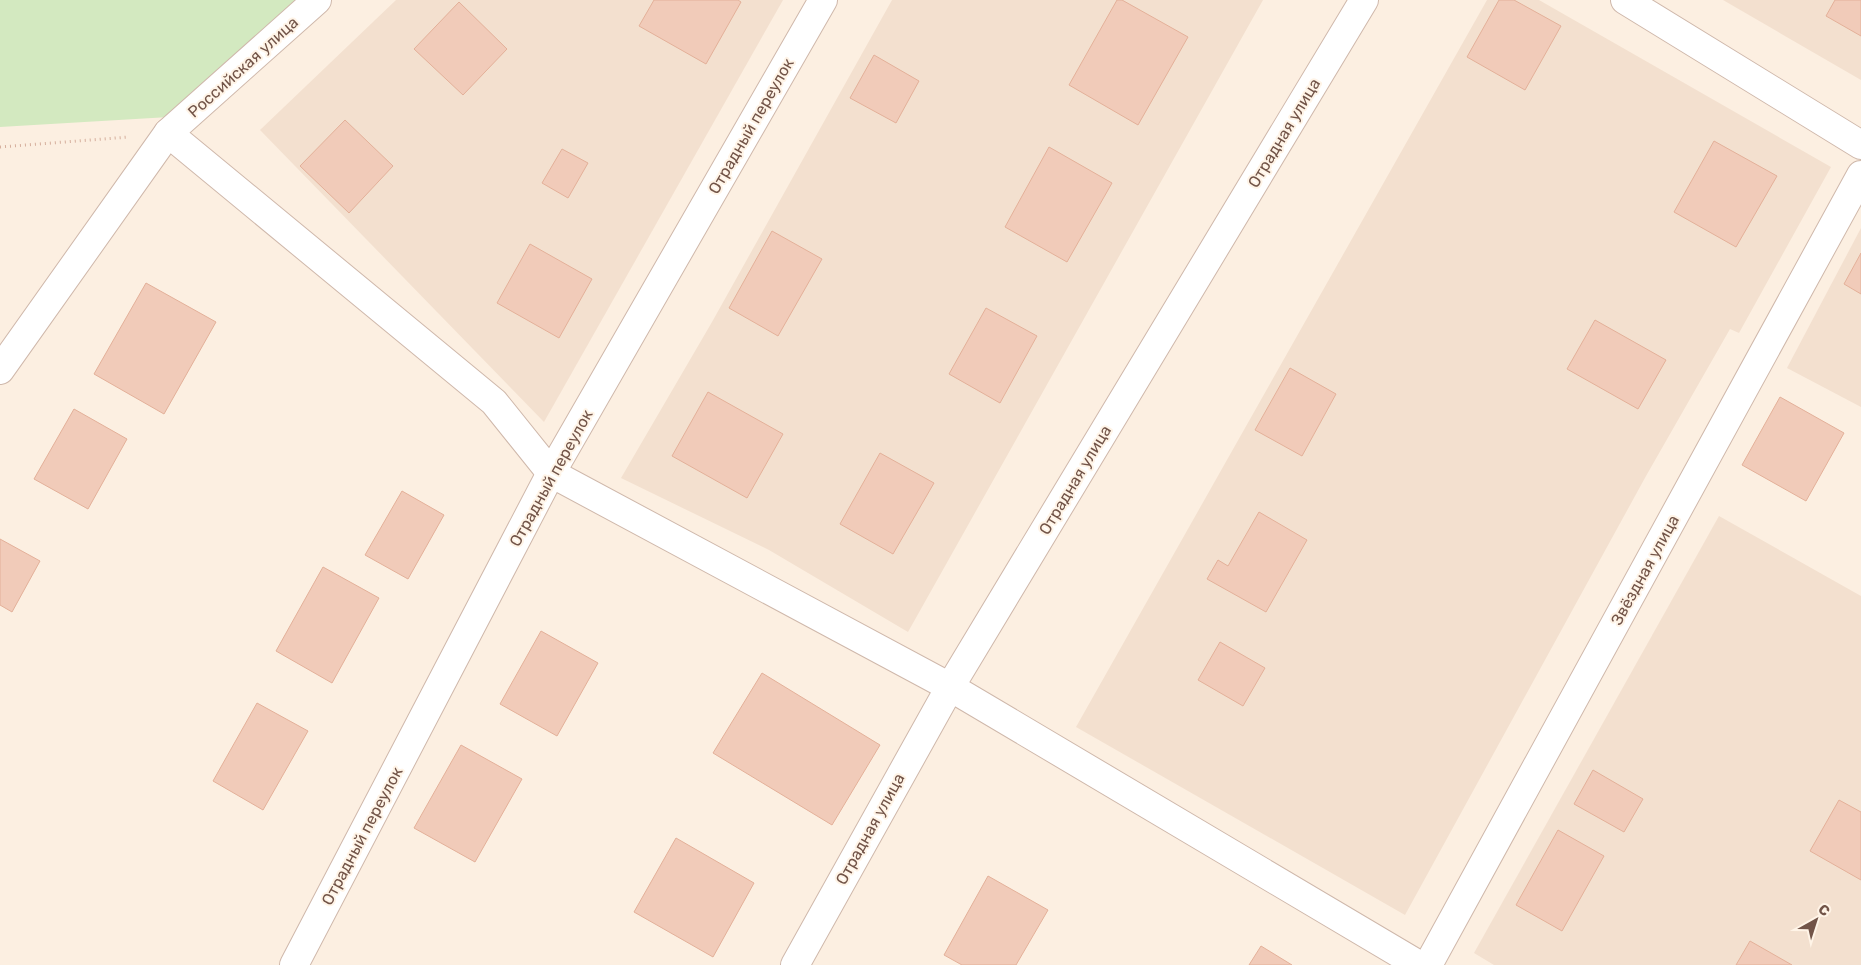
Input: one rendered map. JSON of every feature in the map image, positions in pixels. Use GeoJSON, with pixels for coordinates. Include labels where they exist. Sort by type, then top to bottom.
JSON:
{"type":"FeatureCollection","features":[{"type":"Feature","properties":{"kind":"street","name":"Российская улица"},"geometry":{"type":"LineString","coordinates":[[0,370],[168,133],[317,0]]}},
{"type":"Feature","properties":{"kind":"street","name":"Отрадный переулок"},"geometry":{"type":"LineString","coordinates":[[294,965],[551,473],[823,0]]}},
{"type":"Feature","properties":{"kind":"street","name":"Отрадная улица"},"geometry":{"type":"LineString","coordinates":[[795,965],[950,687],[1364,0]]}},
{"type":"Feature","properties":{"kind":"street"},"geometry":{"type":"LineString","coordinates":[[1625,0],[1861,145]]}},
{"type":"Feature","properties":{"kind":"street"},"geometry":{"type":"LineString","coordinates":[[168,133],[494,402],[551,473],[950,687],[1419,965]]}},
{"type":"Feature","properties":{"kind":"street","name":"Звёздная улица"},"geometry":{"type":"LineString","coordinates":[[1428,965],[1861,175]]}},
{"type":"Feature","properties":{"kind":"path"},"geometry":{"type":"LineString","coordinates":[[0,147],[168,133]]}},
{"type":"Feature","properties":{"kind":"shaded area"},"geometry":{"type":"Polygon","coordinates":[[[396,0],[783,0],[544,422],[260,130],[396,0]]]}},
{"type":"Feature","properties":{"kind":"shaded area"},"geometry":{"type":"Polygon","coordinates":[[[892,0],[1263,0],[908,632],[769,550],[621,478],[712,322],[892,0]]]}},
{"type":"Feature","properties":{"kind":"shaded area"},"geometry":{"type":"Polygon","coordinates":[[[1487,0],[1539,0],[1831,167],[1739,333],[1730,329],[1646,476],[1405,915],[1076,727],[1487,0]]]}},
{"type":"Feature","properties":{"kind":"shaded area"},"geometry":{"type":"Polygon","coordinates":[[[1723,0],[1861,0],[1861,80],[1723,0]]]}},
{"type":"Feature","properties":{"kind":"shaded area"},"geometry":{"type":"Polygon","coordinates":[[[1861,228],[1861,407],[1787,368],[1861,228]]]}},
{"type":"Feature","properties":{"kind":"shaded area"},"geometry":{"type":"Polygon","coordinates":[[[1719,516],[1861,596],[1861,965],[1494,965],[1474,953],[1719,516]]]}},
{"type":"Feature","properties":{"kind":"green space"},"geometry":{"type":"Polygon","coordinates":[[[0,0],[323,0],[203,115],[0,127],[0,0]]]}},
{"type":"Feature","properties":{"kind":"building"},"geometry":{"type":"Polygon","coordinates":[[[654,0],[738,0],[741,2],[706,64],[639,26],[654,0]]]}},
{"type":"Feature","properties":{"kind":"building"},"geometry":{"type":"Polygon","coordinates":[[[1117,0],[1122,0],[1188,37],[1138,125],[1069,85],[1117,0]]]}},
{"type":"Feature","properties":{"kind":"building"},"geometry":{"type":"Polygon","coordinates":[[[1499,0],[1514,0],[1561,26],[1525,90],[1467,57],[1499,0]]]}},
{"type":"Feature","properties":{"kind":"building"},"geometry":{"type":"Polygon","coordinates":[[[1835,0],[1861,0],[1861,36],[1826,16],[1835,0]]]}},
{"type":"Feature","properties":{"kind":"building"},"geometry":{"type":"Polygon","coordinates":[[[459,2],[507,49],[463,95],[414,49],[459,2]]]}},
{"type":"Feature","properties":{"kind":"building"},"geometry":{"type":"Polygon","coordinates":[[[874,55],[919,81],[896,123],[850,98],[874,55]]]}},
{"type":"Feature","properties":{"kind":"building"},"geometry":{"type":"Polygon","coordinates":[[[345,120],[393,166],[349,213],[300,166],[345,120]]]}},
{"type":"Feature","properties":{"kind":"building"},"geometry":{"type":"Polygon","coordinates":[[[1714,141],[1777,176],[1736,247],[1674,212],[1714,141]]]}},
{"type":"Feature","properties":{"kind":"building"},"geometry":{"type":"Polygon","coordinates":[[[1049,147],[1112,183],[1067,262],[1005,227],[1049,147]]]}},
{"type":"Feature","properties":{"kind":"building"},"geometry":{"type":"Polygon","coordinates":[[[562,149],[588,163],[568,198],[542,183],[562,149]]]}},
{"type":"Feature","properties":{"kind":"building"},"geometry":{"type":"Polygon","coordinates":[[[772,231],[822,259],[778,336],[729,308],[772,231]]]}},
{"type":"Feature","properties":{"kind":"building"},"geometry":{"type":"Polygon","coordinates":[[[530,244],[592,279],[559,338],[497,303],[530,244]]]}},
{"type":"Feature","properties":{"kind":"building"},"geometry":{"type":"Polygon","coordinates":[[[1861,253],[1861,294],[1844,284],[1861,253]]]}},
{"type":"Feature","properties":{"kind":"building"},"geometry":{"type":"Polygon","coordinates":[[[146,283],[216,322],[164,414],[94,374],[146,283]]]}},
{"type":"Feature","properties":{"kind":"building"},"geometry":{"type":"Polygon","coordinates":[[[986,308],[1037,336],[1000,403],[949,374],[986,308]]]}},
{"type":"Feature","properties":{"kind":"building"},"geometry":{"type":"Polygon","coordinates":[[[1595,320],[1666,360],[1638,409],[1567,369],[1595,320]]]}},
{"type":"Feature","properties":{"kind":"building"},"geometry":{"type":"Polygon","coordinates":[[[1290,368],[1336,394],[1302,456],[1255,430],[1290,368]]]}},
{"type":"Feature","properties":{"kind":"building"},"geometry":{"type":"Polygon","coordinates":[[[708,392],[783,434],[747,498],[672,456],[708,392]]]}},
{"type":"Feature","properties":{"kind":"building"},"geometry":{"type":"Polygon","coordinates":[[[1780,397],[1844,433],[1806,501],[1742,465],[1780,397]]]}},
{"type":"Feature","properties":{"kind":"building"},"geometry":{"type":"Polygon","coordinates":[[[74,409],[127,439],[88,509],[34,479],[74,409]]]}},
{"type":"Feature","properties":{"kind":"building"},"geometry":{"type":"Polygon","coordinates":[[[880,453],[934,483],[893,554],[840,524],[880,453]]]}},
{"type":"Feature","properties":{"kind":"building"},"geometry":{"type":"Polygon","coordinates":[[[402,491],[444,515],[408,579],[365,555],[402,491]]]}},
{"type":"Feature","properties":{"kind":"building"},"geometry":{"type":"Polygon","coordinates":[[[1259,512],[1307,540],[1266,612],[1207,579],[1218,560],[1228,566],[1259,512]]]}},
{"type":"Feature","properties":{"kind":"building"},"geometry":{"type":"Polygon","coordinates":[[[0,539],[40,561],[12,612],[0,605],[0,539]]]}},
{"type":"Feature","properties":{"kind":"building"},"geometry":{"type":"Polygon","coordinates":[[[323,567],[379,598],[332,683],[276,651],[323,567]]]}},
{"type":"Feature","properties":{"kind":"building"},"geometry":{"type":"Polygon","coordinates":[[[541,631],[598,663],[557,736],[500,704],[541,631]]]}},
{"type":"Feature","properties":{"kind":"building"},"geometry":{"type":"Polygon","coordinates":[[[1220,642],[1265,668],[1243,706],[1198,680],[1220,642]]]}},
{"type":"Feature","properties":{"kind":"building"},"geometry":{"type":"Polygon","coordinates":[[[762,673],[880,745],[832,825],[713,753],[762,673]]]}},
{"type":"Feature","properties":{"kind":"building"},"geometry":{"type":"Polygon","coordinates":[[[257,703],[308,731],[263,810],[213,781],[257,703]]]}},
{"type":"Feature","properties":{"kind":"building"},"geometry":{"type":"Polygon","coordinates":[[[461,745],[522,779],[475,862],[414,828],[461,745]]]}},
{"type":"Feature","properties":{"kind":"building"},"geometry":{"type":"Polygon","coordinates":[[[1593,770],[1643,799],[1624,832],[1574,804],[1593,770]]]}},
{"type":"Feature","properties":{"kind":"building"},"geometry":{"type":"Polygon","coordinates":[[[1839,800],[1861,812],[1861,880],[1810,851],[1839,800]]]}},
{"type":"Feature","properties":{"kind":"building"},"geometry":{"type":"Polygon","coordinates":[[[1558,830],[1604,856],[1562,931],[1516,905],[1558,830]]]}},
{"type":"Feature","properties":{"kind":"building"},"geometry":{"type":"Polygon","coordinates":[[[676,838],[754,883],[713,957],[634,912],[676,838]]]}},
{"type":"Feature","properties":{"kind":"building"},"geometry":{"type":"Polygon","coordinates":[[[988,876],[1048,910],[1016,965],[962,965],[944,955],[988,876]]]}},
{"type":"Feature","properties":{"kind":"building"},"geometry":{"type":"Polygon","coordinates":[[[1750,941],[1792,965],[1736,965],[1750,941]]]}},
{"type":"Feature","properties":{"kind":"building"},"geometry":{"type":"Polygon","coordinates":[[[1261,946],[1292,965],[1249,965],[1261,946]]]}}]}
